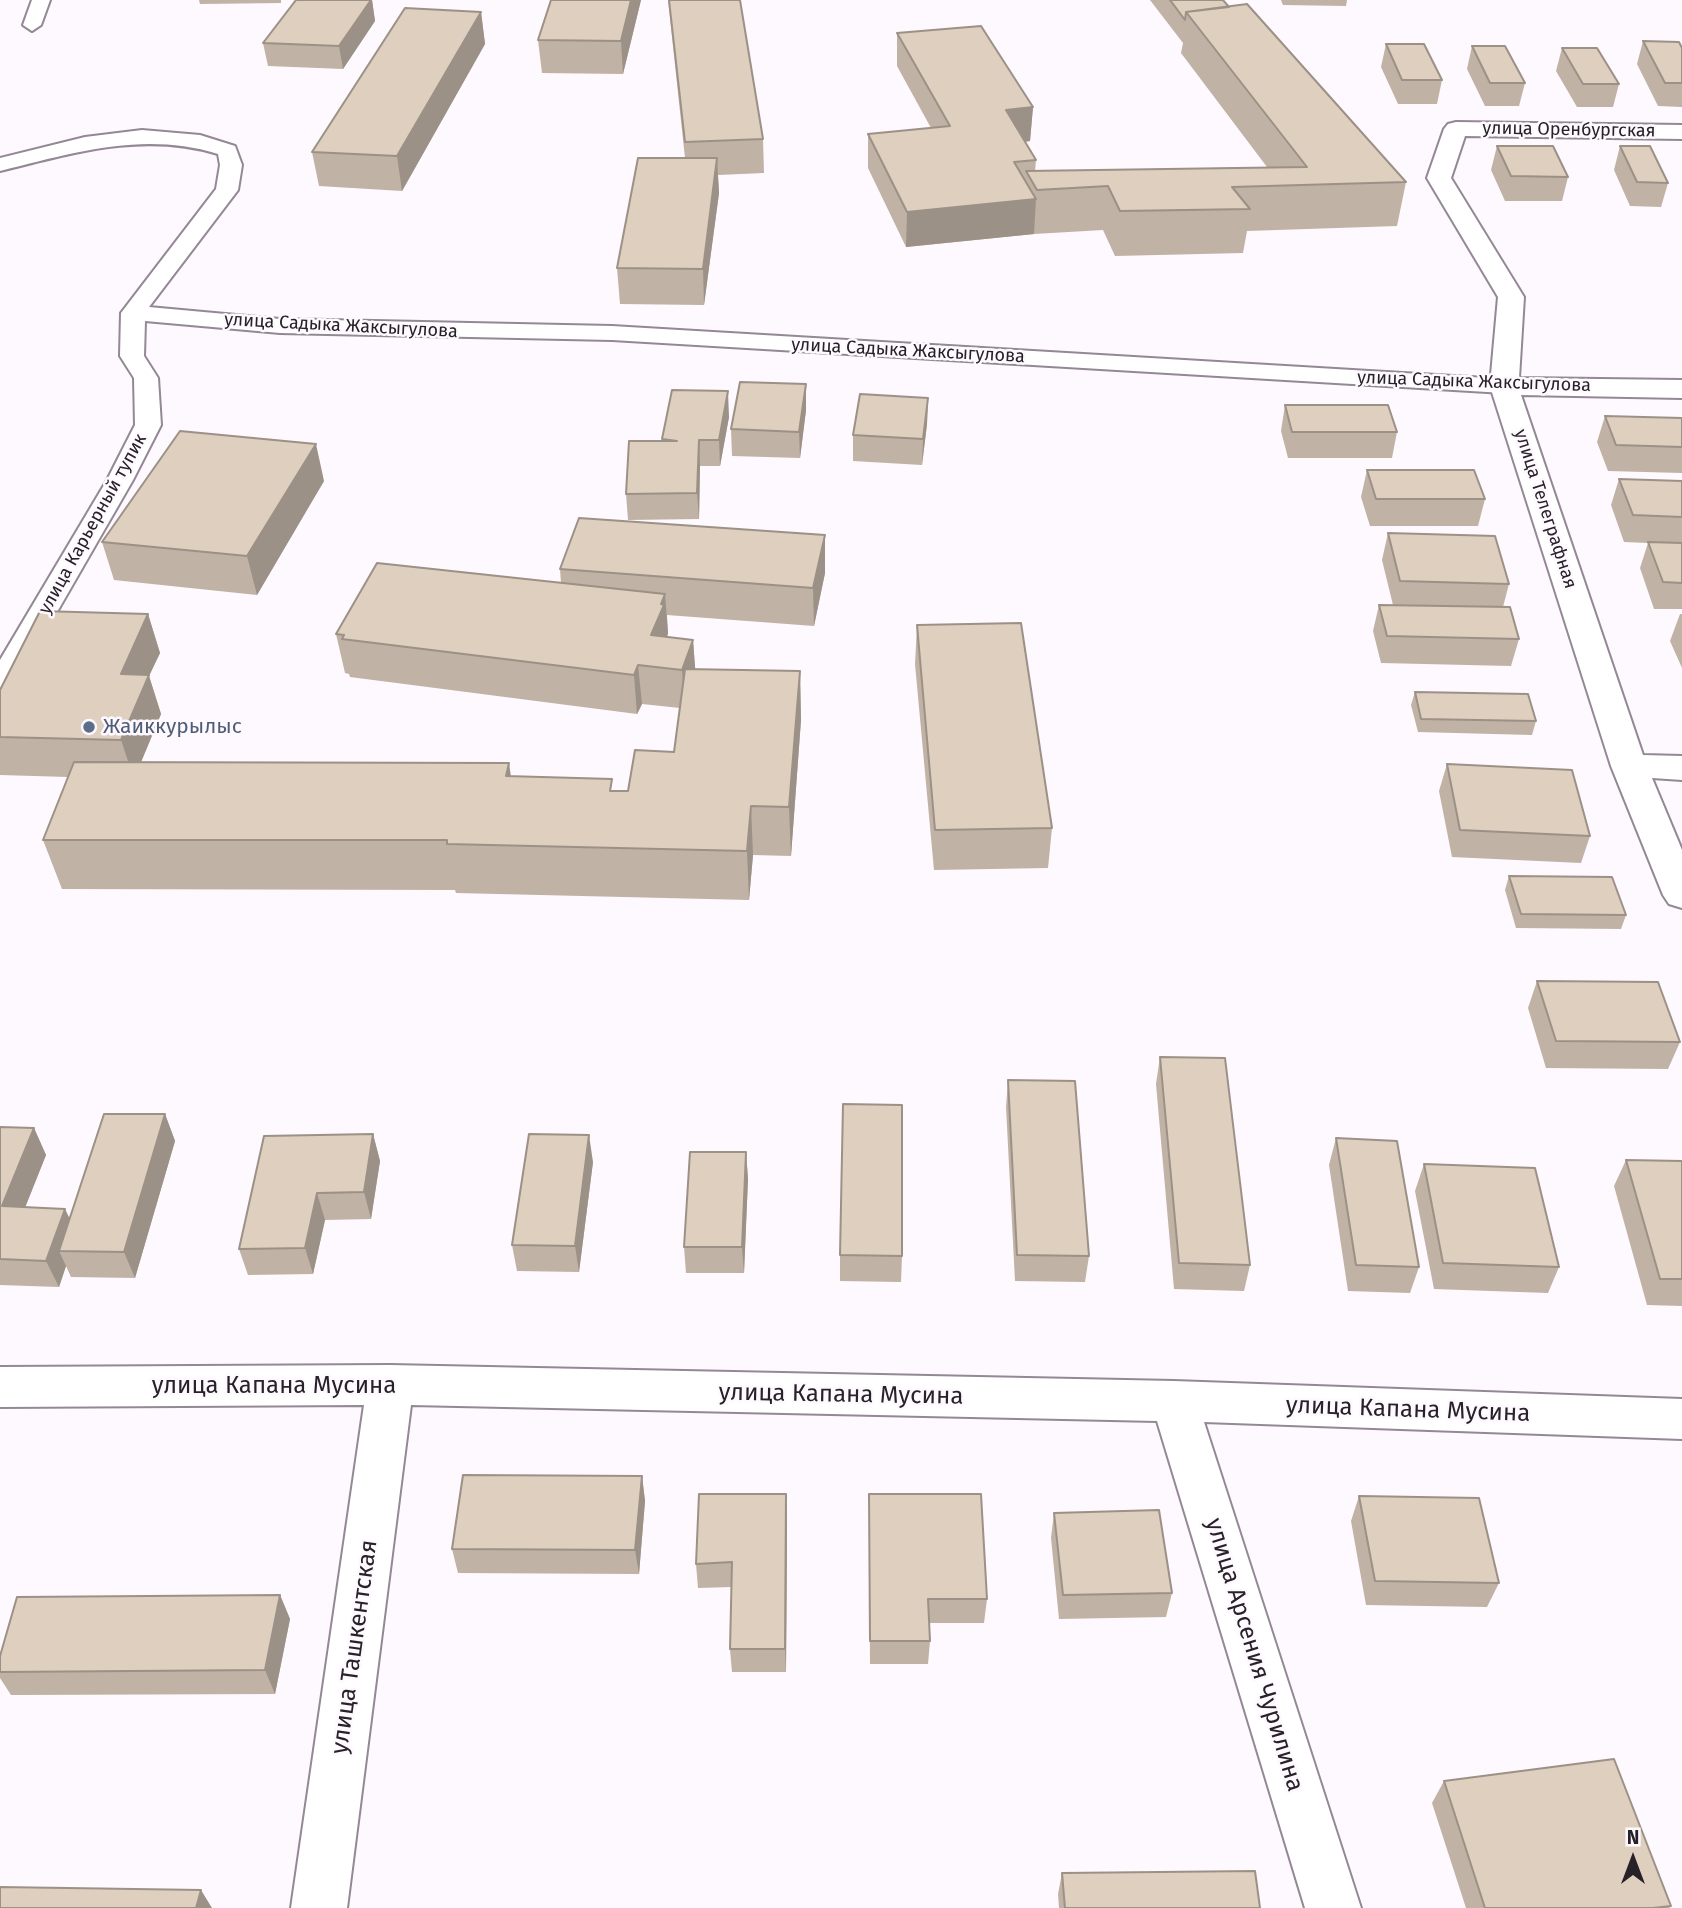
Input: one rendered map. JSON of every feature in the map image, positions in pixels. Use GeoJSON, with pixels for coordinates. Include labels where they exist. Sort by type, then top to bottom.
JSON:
{"type":"FeatureCollection","features":[{"type":"Feature","properties":{"kind":"street","name":"улица Оренбургская"},"geometry":{"type":"LineString","coordinates":[[1456,129],[1682,132]]}},
{"type":"Feature","properties":{"kind":"street","name":"улица Телеграфная"},"geometry":{"type":"LineString","coordinates":[[1456,129],[1439,178],[1511,297],[1504,386],[1629,766],[1682,895]]}},
{"type":"Feature","properties":{"kind":"street","name":"улица Садыка Жаксыгулова"},"geometry":{"type":"LineString","coordinates":[[1504,386],[1682,389]]}},
{"type":"Feature","properties":{"kind":"street"},"geometry":{"type":"LineString","coordinates":[[1629,766],[1682,768]]}},
{"type":"Feature","properties":{"kind":"street","name":"улица Капана Мусина"},"geometry":{"type":"LineString","coordinates":[[0,1387],[390,1385],[1174,1401],[1682,1419]]}},
{"type":"Feature","properties":{"kind":"street","name":"улица Ташкентская"},"geometry":{"type":"LineString","coordinates":[[319,1908],[390,1385]]}},
{"type":"Feature","properties":{"kind":"street","name":"улица Арсения Чурилина"},"geometry":{"type":"LineString","coordinates":[[1174,1401],[1333,1908]]}},
{"type":"Feature","properties":{"kind":"lane"},"geometry":{"type":"LineString","coordinates":[[32,25],[41,0]]}},
{"type":"Feature","properties":{"kind":"lane"},"geometry":{"type":"LineString","coordinates":[[0,164],[83,141],[174,137],[200,139],[228,150],[232,165],[227,190],[133,313]]}},
{"type":"Feature","properties":{"kind":"lane","name":"улица Садыка Жаксыгулова"},"geometry":{"type":"LineString","coordinates":[[133,313],[279,326],[626,334],[1504,386]]}},
{"type":"Feature","properties":{"kind":"lane","name":"улица Карьерный тупик"},"geometry":{"type":"LineString","coordinates":[[0,685],[120,480],[148,425],[146,379],[132,356],[133,313]]}},
{"type":"Feature","properties":{"kind":"building"},"geometry":{"type":"Polygon","coordinates":[[[296,0],[371,0],[339,46],[263,43],[296,0]]]}},
{"type":"Feature","properties":{"kind":"building"},"geometry":{"type":"Polygon","coordinates":[[[551,0],[631,0],[621,41],[538,40],[551,0]]]}},
{"type":"Feature","properties":{"kind":"building"},"geometry":{"type":"Polygon","coordinates":[[[669,0],[740,0],[763,139],[685,142],[669,0]]]}},
{"type":"Feature","properties":{"kind":"building"},"geometry":{"type":"Polygon","coordinates":[[[1170,0],[1223,0],[1229,7],[1186,12],[1185,20],[1170,0]]]}},
{"type":"Feature","properties":{"kind":"building"},"geometry":{"type":"Polygon","coordinates":[[[1247,4],[1406,182],[1232,187],[1250,209],[1120,211],[1108,186],[1037,190],[1026,171],[1307,167],[1186,12],[1247,4]]]}},
{"type":"Feature","properties":{"kind":"building"},"geometry":{"type":"Polygon","coordinates":[[[405,8],[481,12],[397,156],[312,152],[405,8]]]}},
{"type":"Feature","properties":{"kind":"building"},"geometry":{"type":"Polygon","coordinates":[[[981,26],[1033,107],[1006,110],[1036,160],[1014,162],[1036,199],[907,212],[868,134],[950,126],[897,33],[981,26]]]}},
{"type":"Feature","properties":{"kind":"building"},"geometry":{"type":"Polygon","coordinates":[[[1643,41],[1679,42],[1682,48],[1682,83],[1665,83],[1643,41]]]}},
{"type":"Feature","properties":{"kind":"building"},"geometry":{"type":"Polygon","coordinates":[[[1386,44],[1424,44],[1442,80],[1402,80],[1386,44]]]}},
{"type":"Feature","properties":{"kind":"building"},"geometry":{"type":"Polygon","coordinates":[[[1472,46],[1505,46],[1525,83],[1490,83],[1472,46]]]}},
{"type":"Feature","properties":{"kind":"building"},"geometry":{"type":"Polygon","coordinates":[[[1562,48],[1597,48],[1619,84],[1583,84],[1562,48]]]}},
{"type":"Feature","properties":{"kind":"building"},"geometry":{"type":"Polygon","coordinates":[[[1497,146],[1553,146],[1568,177],[1511,176],[1497,146]]]}},
{"type":"Feature","properties":{"kind":"building"},"geometry":{"type":"Polygon","coordinates":[[[1620,146],[1650,146],[1668,183],[1637,182],[1620,146]]]}},
{"type":"Feature","properties":{"kind":"building"},"geometry":{"type":"Polygon","coordinates":[[[638,158],[717,158],[703,269],[617,268],[638,158]]]}},
{"type":"Feature","properties":{"kind":"building"},"geometry":{"type":"Polygon","coordinates":[[[740,382],[806,384],[799,432],[731,429],[740,382]]]}},
{"type":"Feature","properties":{"kind":"building"},"geometry":{"type":"Polygon","coordinates":[[[672,390],[728,391],[719,440],[699,440],[697,493],[626,494],[629,441],[677,441],[662,439],[672,390]]]}},
{"type":"Feature","properties":{"kind":"building"},"geometry":{"type":"Polygon","coordinates":[[[860,394],[928,398],[923,439],[853,435],[860,394]]]}},
{"type":"Feature","properties":{"kind":"building"},"geometry":{"type":"Polygon","coordinates":[[[1285,405],[1388,405],[1397,432],[1292,432],[1285,405]]]}},
{"type":"Feature","properties":{"kind":"building"},"geometry":{"type":"Polygon","coordinates":[[[1605,416],[1682,418],[1682,447],[1616,445],[1605,416]]]}},
{"type":"Feature","properties":{"kind":"building"},"geometry":{"type":"Polygon","coordinates":[[[180,431],[316,444],[247,556],[102,542],[180,431]]]}},
{"type":"Feature","properties":{"kind":"building"},"geometry":{"type":"Polygon","coordinates":[[[1367,470],[1474,470],[1485,499],[1376,499],[1367,470]]]}},
{"type":"Feature","properties":{"kind":"building"},"geometry":{"type":"Polygon","coordinates":[[[1619,479],[1682,481],[1682,517],[1633,515],[1619,479]]]}},
{"type":"Feature","properties":{"kind":"building"},"geometry":{"type":"Polygon","coordinates":[[[579,518],[825,535],[813,588],[560,569],[579,518]]]}},
{"type":"Feature","properties":{"kind":"building"},"geometry":{"type":"Polygon","coordinates":[[[1388,533],[1495,536],[1509,584],[1400,581],[1388,533]]]}},
{"type":"Feature","properties":{"kind":"building"},"geometry":{"type":"Polygon","coordinates":[[[1648,542],[1682,543],[1682,583],[1663,582],[1648,542]]]}},
{"type":"Feature","properties":{"kind":"building"},"geometry":{"type":"Polygon","coordinates":[[[377,563],[665,594],[661,604],[664,605],[651,635],[693,640],[682,670],[638,665],[634,675],[342,639],[344,635],[336,634],[377,563]]]}},
{"type":"Feature","properties":{"kind":"building"},"geometry":{"type":"Polygon","coordinates":[[[1379,605],[1510,607],[1519,639],[1387,636],[1379,605]]]}},
{"type":"Feature","properties":{"kind":"building"},"geometry":{"type":"Polygon","coordinates":[[[40,611],[148,614],[121,674],[149,675],[121,740],[0,737],[0,690],[40,611]]]}},
{"type":"Feature","properties":{"kind":"building"},"geometry":{"type":"Polygon","coordinates":[[[1021,623],[1052,828],[935,830],[917,625],[1021,623]]]}},
{"type":"Feature","properties":{"kind":"building"},"geometry":{"type":"Polygon","coordinates":[[[685,669],[800,671],[789,807],[751,806],[747,851],[447,844],[447,840],[43,840],[74,762],[509,763],[506,776],[612,779],[610,791],[628,791],[635,750],[674,752],[685,669]]]}},
{"type":"Feature","properties":{"kind":"building"},"geometry":{"type":"Polygon","coordinates":[[[1415,692],[1528,694],[1536,721],[1421,719],[1415,692]]]}},
{"type":"Feature","properties":{"kind":"building"},"geometry":{"type":"Polygon","coordinates":[[[1447,764],[1572,770],[1590,836],[1460,830],[1447,764]]]}},
{"type":"Feature","properties":{"kind":"building"},"geometry":{"type":"Polygon","coordinates":[[[1509,876],[1612,877],[1626,915],[1521,914],[1509,876]]]}},
{"type":"Feature","properties":{"kind":"building"},"geometry":{"type":"Polygon","coordinates":[[[1537,981],[1658,982],[1680,1042],[1556,1041],[1537,981]]]}},
{"type":"Feature","properties":{"kind":"building"},"geometry":{"type":"Polygon","coordinates":[[[1160,1057],[1225,1058],[1250,1265],[1179,1263],[1160,1057]]]}},
{"type":"Feature","properties":{"kind":"building"},"geometry":{"type":"Polygon","coordinates":[[[1008,1080],[1075,1081],[1089,1256],[1017,1255],[1008,1080]]]}},
{"type":"Feature","properties":{"kind":"building"},"geometry":{"type":"Polygon","coordinates":[[[843,1104],[902,1105],[902,1256],[840,1255],[843,1104]]]}},
{"type":"Feature","properties":{"kind":"building"},"geometry":{"type":"Polygon","coordinates":[[[104,1114],[165,1114],[124,1252],[59,1251],[104,1114]]]}},
{"type":"Feature","properties":{"kind":"building"},"geometry":{"type":"Polygon","coordinates":[[[0,1127],[34,1128],[2,1206],[65,1209],[46,1261],[0,1259],[0,1127]]]}},
{"type":"Feature","properties":{"kind":"building"},"geometry":{"type":"Polygon","coordinates":[[[373,1134],[364,1192],[317,1193],[305,1248],[239,1249],[264,1136],[373,1134]]]}},
{"type":"Feature","properties":{"kind":"building"},"geometry":{"type":"Polygon","coordinates":[[[529,1134],[589,1135],[575,1246],[512,1245],[529,1134]]]}},
{"type":"Feature","properties":{"kind":"building"},"geometry":{"type":"Polygon","coordinates":[[[1336,1138],[1397,1141],[1419,1267],[1356,1265],[1336,1138]]]}},
{"type":"Feature","properties":{"kind":"building"},"geometry":{"type":"Polygon","coordinates":[[[690,1152],[746,1152],[742,1247],[684,1247],[690,1152]]]}},
{"type":"Feature","properties":{"kind":"building"},"geometry":{"type":"Polygon","coordinates":[[[1626,1160],[1682,1161],[1682,1279],[1660,1279],[1626,1160]]]}},
{"type":"Feature","properties":{"kind":"building"},"geometry":{"type":"Polygon","coordinates":[[[1424,1164],[1535,1168],[1559,1267],[1443,1263],[1424,1164]]]}},
{"type":"Feature","properties":{"kind":"building"},"geometry":{"type":"Polygon","coordinates":[[[463,1475],[642,1476],[635,1550],[452,1549],[463,1475]]]}},
{"type":"Feature","properties":{"kind":"building"},"geometry":{"type":"Polygon","coordinates":[[[699,1494],[786,1494],[785,1649],[730,1649],[732,1562],[696,1564],[699,1494]]]}},
{"type":"Feature","properties":{"kind":"building"},"geometry":{"type":"Polygon","coordinates":[[[869,1494],[981,1494],[987,1599],[928,1599],[930,1641],[870,1641],[869,1494]]]}},
{"type":"Feature","properties":{"kind":"building"},"geometry":{"type":"Polygon","coordinates":[[[1359,1496],[1479,1498],[1499,1583],[1375,1581],[1359,1496]]]}},
{"type":"Feature","properties":{"kind":"building"},"geometry":{"type":"Polygon","coordinates":[[[1159,1510],[1172,1593],[1063,1595],[1054,1513],[1159,1510]]]}},
{"type":"Feature","properties":{"kind":"building"},"geometry":{"type":"Polygon","coordinates":[[[280,1595],[265,1670],[0,1672],[0,1656],[17,1597],[280,1595]]]}},
{"type":"Feature","properties":{"kind":"building"},"geometry":{"type":"Polygon","coordinates":[[[1614,1759],[1671,1906],[1485,1908],[1444,1781],[1614,1759]]]}},
{"type":"Feature","properties":{"kind":"building"},"geometry":{"type":"Polygon","coordinates":[[[1255,1871],[1260,1908],[1065,1908],[1062,1873],[1255,1871]]]}},
{"type":"Feature","properties":{"kind":"building"},"geometry":{"type":"Polygon","coordinates":[[[0,1887],[201,1890],[196,1908],[0,1908],[0,1887]]]}},
{"type":"Feature","properties":{"kind":"place","name":"Жаиккурылыс"},"geometry":{"type":"Point","coordinates":[89,727]}}]}
